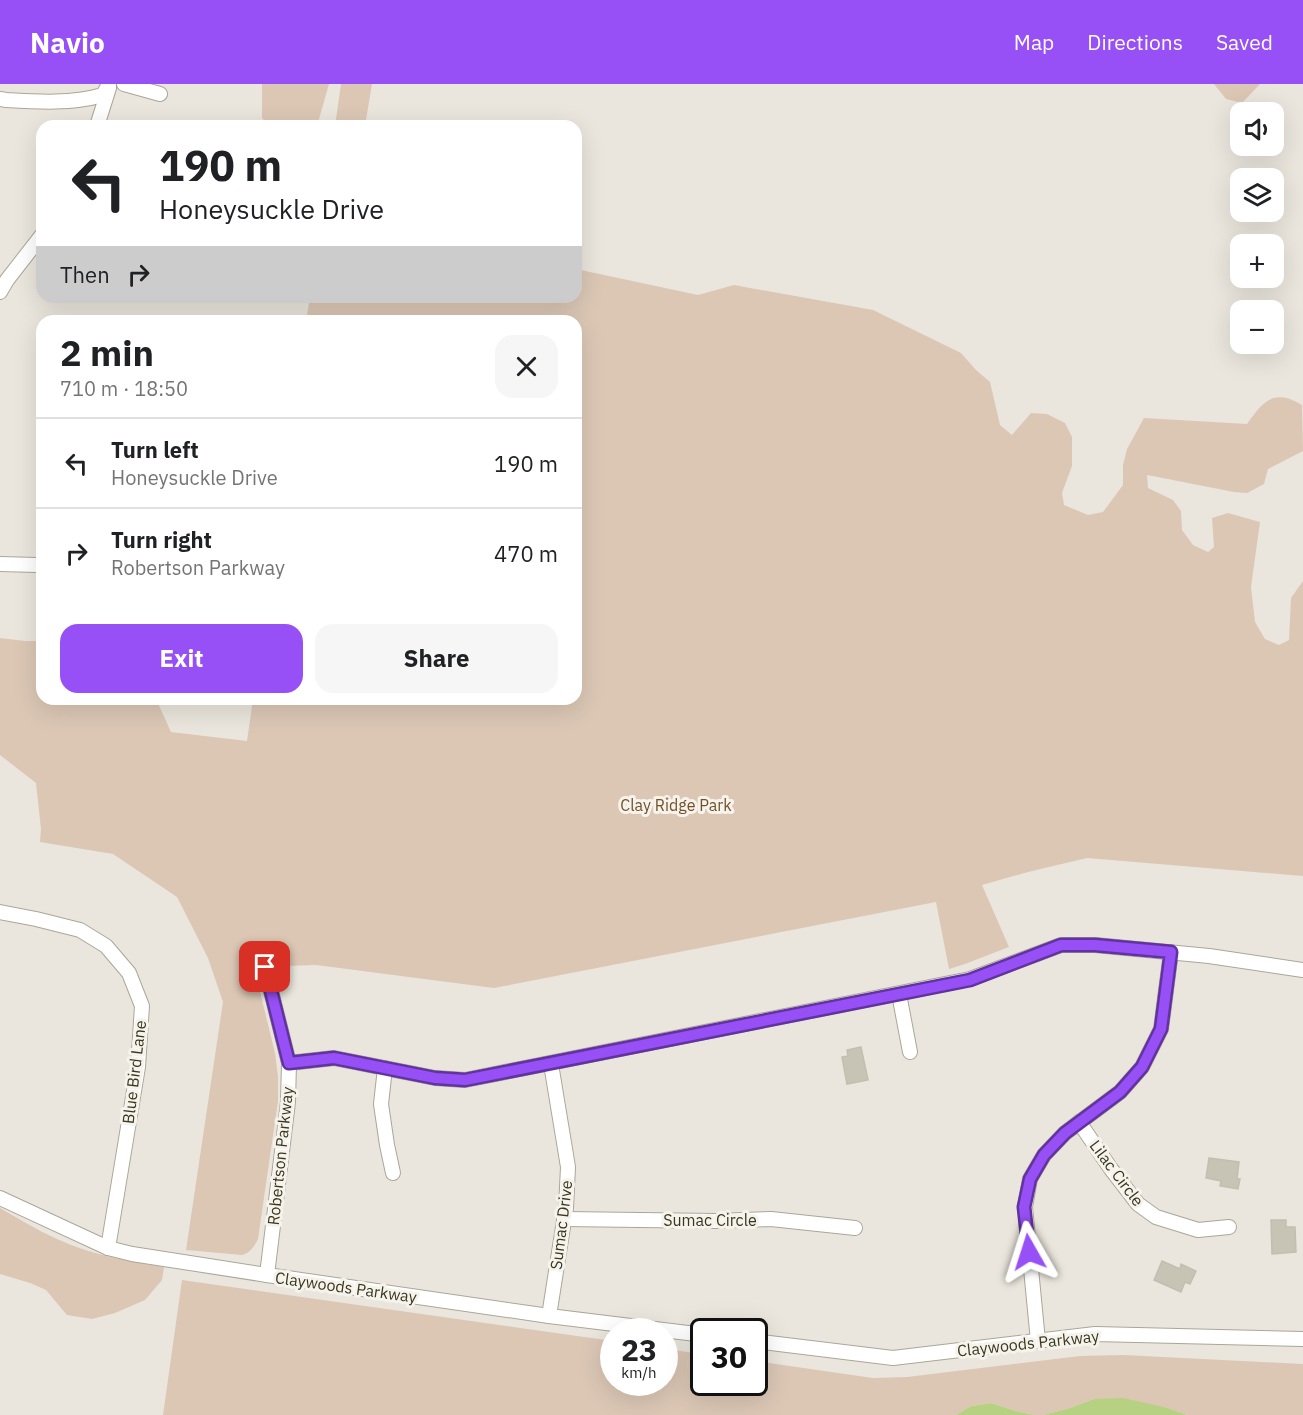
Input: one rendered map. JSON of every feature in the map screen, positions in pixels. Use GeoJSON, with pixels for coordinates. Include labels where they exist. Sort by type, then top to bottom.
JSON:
{"type":"FeatureCollection","features":[{"type":"Feature","properties":{"kind":"street"},"geometry":{"type":"LineString","coordinates":[[0,99],[47,103],[88,99],[103,95],[109,84]]}},
{"type":"Feature","properties":{"kind":"street"},"geometry":{"type":"LineString","coordinates":[[99,120],[109,84]]}},
{"type":"Feature","properties":{"kind":"street"},"geometry":{"type":"LineString","coordinates":[[124,84],[160,94]]}},
{"type":"Feature","properties":{"kind":"street"},"geometry":{"type":"LineString","coordinates":[[0,292],[36,243]]}},
{"type":"Feature","properties":{"kind":"street"},"geometry":{"type":"LineString","coordinates":[[0,564],[36,566]]}},
{"type":"Feature","properties":{"kind":"street","name":"Blue Bird Lane"},"geometry":{"type":"LineString","coordinates":[[0,912],[80,930],[106,946],[129,973],[142,1006],[138,1067],[108,1248]]}},
{"type":"Feature","properties":{"kind":"street"},"geometry":{"type":"LineString","coordinates":[[289,1063],[334,1058],[435,1078],[465,1080],[970,980],[1061,945],[1095,945],[1171,952],[1303,970]]}},
{"type":"Feature","properties":{"kind":"street"},"geometry":{"type":"LineString","coordinates":[[1038,1341],[1024,1207],[1030,1179],[1044,1155],[1065,1133],[1120,1092],[1142,1067],[1161,1029],[1171,952]]}},
{"type":"Feature","properties":{"kind":"street","name":"Robertson Parkway"},"geometry":{"type":"LineString","coordinates":[[265,967],[289,1063],[288,1102],[267,1275]]}},
{"type":"Feature","properties":{"kind":"street"},"geometry":{"type":"LineString","coordinates":[[899,994],[910,1052]]}},
{"type":"Feature","properties":{"kind":"street","name":"Sumac Drive"},"geometry":{"type":"LineString","coordinates":[[549,1316],[564,1220],[568,1167],[551,1064]]}},
{"type":"Feature","properties":{"kind":"street"},"geometry":{"type":"LineString","coordinates":[[385,1068],[381,1104],[393,1173]]}},
{"type":"Feature","properties":{"kind":"street","name":"Lilac Circle"},"geometry":{"type":"LineString","coordinates":[[1079,1122],[1138,1204],[1156,1217],[1198,1230],[1229,1227]]}},
{"type":"Feature","properties":{"kind":"street","name":"Claywoods Parkway"},"geometry":{"type":"LineString","coordinates":[[0,1198],[108,1248],[132,1254],[549,1316],[690,1333]]}},
{"type":"Feature","properties":{"kind":"street","name":"Sumac Circle"},"geometry":{"type":"LineString","coordinates":[[564,1220],[771,1220],[855,1228]]}},
{"type":"Feature","properties":{"kind":"street","name":"Claywoods Parkway"},"geometry":{"type":"LineString","coordinates":[[768,1343],[893,1358],[1095,1334],[1303,1340]]}},
{"type":"Feature","properties":{"kind":"green space"},"geometry":{"type":"Polygon","coordinates":[[[262,84],[329,84],[319,120],[264,120],[262,84]]]}},
{"type":"Feature","properties":{"kind":"green space"},"geometry":{"type":"Polygon","coordinates":[[[341,84],[372,84],[366,120],[336,120],[341,84]]]}},
{"type":"Feature","properties":{"kind":"green space"},"geometry":{"type":"Polygon","coordinates":[[[1214,84],[1260,84],[1243,102],[1226,99],[1214,84]]]}},
{"type":"Feature","properties":{"kind":"green space","name":"Clay Ridge Park"},"geometry":{"type":"Polygon","coordinates":[[[582,270],[698,295],[734,285],[873,310],[961,353],[990,382],[1000,425],[1012,435],[1031,413],[1047,414],[1065,423],[1072,437],[1072,466],[1062,493],[1064,505],[1088,515],[1103,512],[1123,485],[1123,465],[1127,449],[1144,418],[1247,424],[1264,403],[1277,397],[1302,405],[1303,451],[1268,469],[1264,484],[1247,493],[1147,475],[1148,488],[1173,500],[1181,511],[1182,530],[1193,545],[1208,552],[1214,547],[1212,518],[1228,513],[1260,522],[1251,587],[1255,622],[1265,639],[1279,645],[1289,640],[1291,598],[1303,581],[1303,876],[1087,858],[1028,872],[982,885],[1009,947],[949,969],[936,902],[494,988],[316,965],[254,967],[275,1053],[278,1077],[278,1101],[258,1239],[252,1249],[242,1255],[186,1250],[223,1002],[208,958],[177,897],[113,854],[40,842],[41,829],[36,783],[0,755],[0,638],[36,641],[36,705],[159,705],[171,732],[247,741],[252,705],[582,705],[582,315],[307,315],[309,303],[582,303],[582,270]]]}},
{"type":"Feature","properties":{"kind":"green space"},"geometry":{"type":"Polygon","coordinates":[[[0,1208],[70,1245],[123,1260],[164,1267],[162,1280],[145,1300],[115,1313],[92,1319],[67,1315],[46,1290],[0,1274],[0,1208]]]}},
{"type":"Feature","properties":{"kind":"green space"},"geometry":{"type":"Polygon","coordinates":[[[182,1280],[600,1339],[600,1396],[678,1396],[678,1351],[690,1352],[690,1396],[768,1396],[768,1363],[873,1378],[907,1377],[1080,1356],[1124,1355],[1303,1364],[1303,1415],[1187,1415],[1168,1408],[1094,1399],[1043,1415],[1016,1411],[991,1403],[971,1406],[956,1415],[163,1415],[182,1280]]]}},
{"type":"Feature","properties":{"kind":"shaded area"},"geometry":{"type":"Polygon","coordinates":[[[1123,1398],[1168,1408],[1187,1415],[1043,1415],[1094,1399],[1123,1398]]]}},
{"type":"Feature","properties":{"kind":"shaded area"},"geometry":{"type":"Polygon","coordinates":[[[991,1403],[1035,1415],[956,1415],[971,1406],[991,1403]]]}},
{"type":"Feature","properties":{"kind":"building"},"geometry":{"type":"Polygon","coordinates":[[[861,1047],[868,1080],[847,1084],[842,1057],[848,1056],[847,1050],[861,1047]]]}},
{"type":"Feature","properties":{"kind":"building"},"geometry":{"type":"Polygon","coordinates":[[[1209,1158],[1239,1162],[1238,1189],[1220,1186],[1221,1181],[1206,1178],[1209,1158]]]}},
{"type":"Feature","properties":{"kind":"building"},"geometry":{"type":"Polygon","coordinates":[[[1271,1220],[1286,1220],[1286,1227],[1295,1227],[1296,1252],[1272,1254],[1271,1220]]]}},
{"type":"Feature","properties":{"kind":"building"},"geometry":{"type":"Polygon","coordinates":[[[1162,1261],[1180,1269],[1181,1264],[1196,1271],[1190,1284],[1185,1282],[1181,1292],[1154,1280],[1162,1261]]]}},
{"type":"Feature","properties":{"kind":"route"},"geometry":{"type":"LineString","coordinates":[[265,967],[289,1063],[334,1058],[435,1078],[465,1080],[970,980],[1061,945],[1095,945],[1171,952],[1161,1029],[1142,1067],[1120,1092],[1065,1133],[1044,1155],[1030,1179],[1024,1207],[1029,1252]]}}]}
